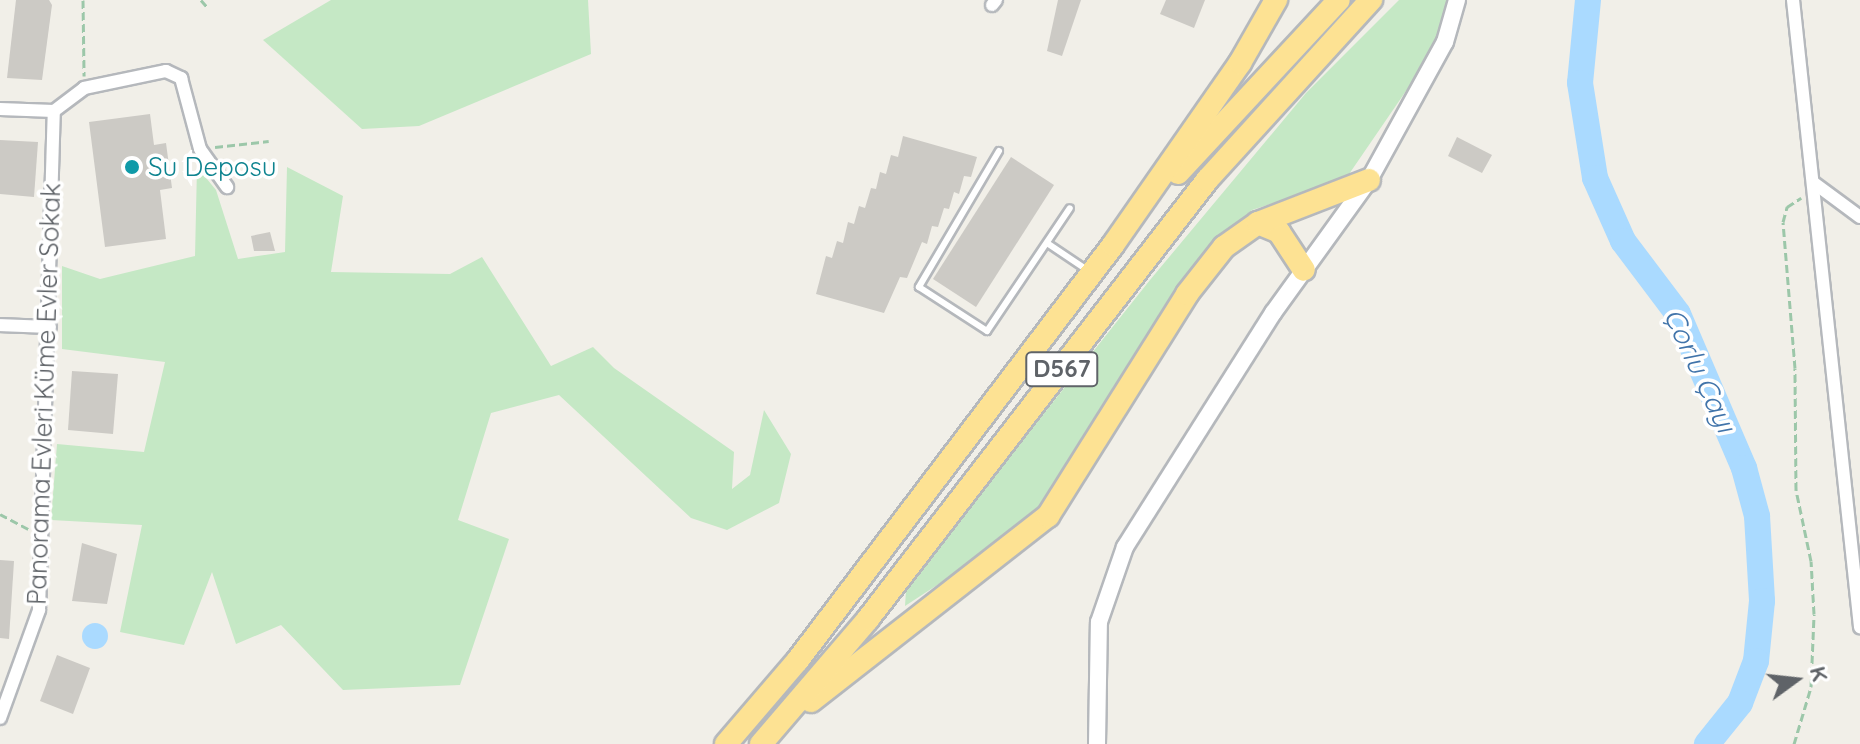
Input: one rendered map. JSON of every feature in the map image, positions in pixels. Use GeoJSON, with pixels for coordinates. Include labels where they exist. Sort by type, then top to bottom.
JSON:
{"type":"FeatureCollection","features":[{"type":"Feature","properties":{"kind":"highway"},"geometry":{"type":"LineString","coordinates":[[1113,245],[1240,63],[1276,0]]}},
{"type":"Feature","properties":{"kind":"highway","name":"D567"},"geometry":{"type":"LineString","coordinates":[[726,744],[798,660],[1113,245],[1339,0]]}},
{"type":"Feature","properties":{"kind":"highway","name":"D567"},"geometry":{"type":"LineString","coordinates":[[761,744],[868,619],[1207,180],[1371,0]]}},
{"type":"Feature","properties":{"kind":"highway"},"geometry":{"type":"LineString","coordinates":[[768,744],[799,709],[1048,516],[1187,294],[1224,247],[1258,223],[1369,180]]}},
{"type":"Feature","properties":{"kind":"highway"},"geometry":{"type":"LineString","coordinates":[[1258,223],[1279,232],[1304,270]]}},
{"type":"Feature","properties":{"kind":"street"},"geometry":{"type":"LineString","coordinates":[[1097,744],[1099,622],[1125,547],[1304,270],[1369,180],[1445,42],[1457,0]]}},
{"type":"Feature","properties":{"kind":"street"},"geometry":{"type":"LineString","coordinates":[[1793,0],[1860,627]]}},
{"type":"Feature","properties":{"kind":"street"},"geometry":{"type":"LineString","coordinates":[[0,109],[54,111],[84,88],[166,71],[181,78],[200,149],[227,187]]}},
{"type":"Feature","properties":{"kind":"street","name":"Panorama Evleri Küme Evler Sokak"},"geometry":{"type":"LineString","coordinates":[[0,718],[39,610],[38,534],[50,327],[54,111]]}},
{"type":"Feature","properties":{"kind":"street"},"geometry":{"type":"LineString","coordinates":[[1814,186],[1860,217]]}},
{"type":"Feature","properties":{"kind":"street"},"geometry":{"type":"LineString","coordinates":[[0,325],[50,327]]}},
{"type":"Feature","properties":{"kind":"lane"},"geometry":{"type":"LineString","coordinates":[[999,151],[919,287],[987,331],[1070,208]]}},
{"type":"Feature","properties":{"kind":"lane"},"geometry":{"type":"LineString","coordinates":[[1047,243],[1092,274]]}},
{"type":"Feature","properties":{"kind":"path"},"geometry":{"type":"LineString","coordinates":[[83,0],[84,88]]}},
{"type":"Feature","properties":{"kind":"path"},"geometry":{"type":"LineString","coordinates":[[201,0],[208,8]]}},
{"type":"Feature","properties":{"kind":"path"},"geometry":{"type":"LineString","coordinates":[[200,149],[269,141]]}},
{"type":"Feature","properties":{"kind":"path"},"geometry":{"type":"LineString","coordinates":[[1794,744],[1811,687],[1814,614],[1811,561],[1796,490],[1795,368],[1783,222],[1787,207],[1814,186]]}},
{"type":"Feature","properties":{"kind":"path"},"geometry":{"type":"LineString","coordinates":[[0,514],[38,534]]}},
{"type":"Feature","properties":{"kind":"green space"},"geometry":{"type":"Polygon","coordinates":[[[331,0],[588,0],[591,54],[419,126],[362,129],[263,40],[331,0]]]}},
{"type":"Feature","properties":{"kind":"green space"},"geometry":{"type":"Polygon","coordinates":[[[1399,0],[1455,0],[1445,34],[1345,180],[1252,210],[1227,238],[1052,501],[1020,531],[905,606],[906,591],[921,568],[1150,280],[1306,93],[1399,0]]]}},
{"type":"Feature","properties":{"kind":"green space"},"geometry":{"type":"Polygon","coordinates":[[[197,167],[216,190],[238,259],[285,252],[287,167],[343,196],[331,272],[450,274],[482,257],[551,366],[593,347],[614,368],[734,452],[732,489],[750,475],[764,410],[791,454],[779,503],[727,530],[691,518],[559,395],[491,413],[458,520],[509,539],[460,685],[343,690],[281,625],[236,644],[212,572],[184,645],[120,632],[142,525],[51,520],[57,444],[144,452],[165,362],[62,349],[62,266],[100,279],[195,256],[197,167]]]}},
{"type":"Feature","properties":{"kind":"water"},"geometry":{"type":"Polygon","coordinates":[[[95,623],[104,627],[108,636],[104,645],[95,649],[86,645],[82,636],[86,627],[95,623]]]}},
{"type":"Feature","properties":{"kind":"building"},"geometry":{"type":"Polygon","coordinates":[[[16,0],[49,0],[52,5],[42,80],[7,78],[16,0]]]}},
{"type":"Feature","properties":{"kind":"building"},"geometry":{"type":"Polygon","coordinates":[[[1058,0],[1081,0],[1062,56],[1047,51],[1058,0]]]}},
{"type":"Feature","properties":{"kind":"building"},"geometry":{"type":"Polygon","coordinates":[[[1166,0],[1205,0],[1194,28],[1160,14],[1166,0]]]}},
{"type":"Feature","properties":{"kind":"building","name":"Su Deposu"},"geometry":{"type":"Polygon","coordinates":[[[150,114],[154,145],[166,143],[172,188],[160,190],[166,239],[105,247],[89,122],[150,114]]]}},
{"type":"Feature","properties":{"kind":"building"},"geometry":{"type":"Polygon","coordinates":[[[903,136],[977,157],[971,177],[964,176],[959,194],[954,192],[949,209],[944,208],[938,227],[932,226],[927,244],[922,242],[907,278],[900,277],[884,313],[816,294],[826,256],[832,258],[837,241],[843,243],[848,222],[854,224],[859,206],[865,208],[871,188],[876,189],[880,172],[886,174],[891,155],[898,157],[903,136]]]}},
{"type":"Feature","properties":{"kind":"building"},"geometry":{"type":"Polygon","coordinates":[[[1457,137],[1492,155],[1482,173],[1448,156],[1457,137]]]}},
{"type":"Feature","properties":{"kind":"building"},"geometry":{"type":"Polygon","coordinates":[[[0,140],[38,142],[34,197],[0,194],[0,140]]]}},
{"type":"Feature","properties":{"kind":"building"},"geometry":{"type":"Polygon","coordinates":[[[1011,157],[1054,185],[976,307],[933,279],[1011,157]]]}},
{"type":"Feature","properties":{"kind":"building"},"geometry":{"type":"Polygon","coordinates":[[[270,232],[275,251],[254,251],[251,236],[270,232]]]}},
{"type":"Feature","properties":{"kind":"building"},"geometry":{"type":"Polygon","coordinates":[[[72,371],[118,374],[113,434],[68,430],[72,371]]]}},
{"type":"Feature","properties":{"kind":"building"},"geometry":{"type":"Polygon","coordinates":[[[82,543],[117,554],[107,604],[72,601],[82,543]]]}},
{"type":"Feature","properties":{"kind":"building"},"geometry":{"type":"Polygon","coordinates":[[[0,560],[14,561],[9,639],[0,638],[0,560]]]}},
{"type":"Feature","properties":{"kind":"building"},"geometry":{"type":"Polygon","coordinates":[[[57,655],[90,668],[73,714],[40,701],[57,655]]]}},
{"type":"Feature","properties":{"kind":"waterway","name":"Çorlu Çayı"},"geometry":{"type":"LineString","coordinates":[[1588,0],[1580,83],[1595,178],[1623,241],[1678,314],[1744,468],[1757,516],[1762,601],[1756,661],[1740,703],[1707,744]]}},
{"type":"Feature","properties":{"kind":"place","name":"Su Deposu"},"geometry":{"type":"Point","coordinates":[132,167]}}]}
